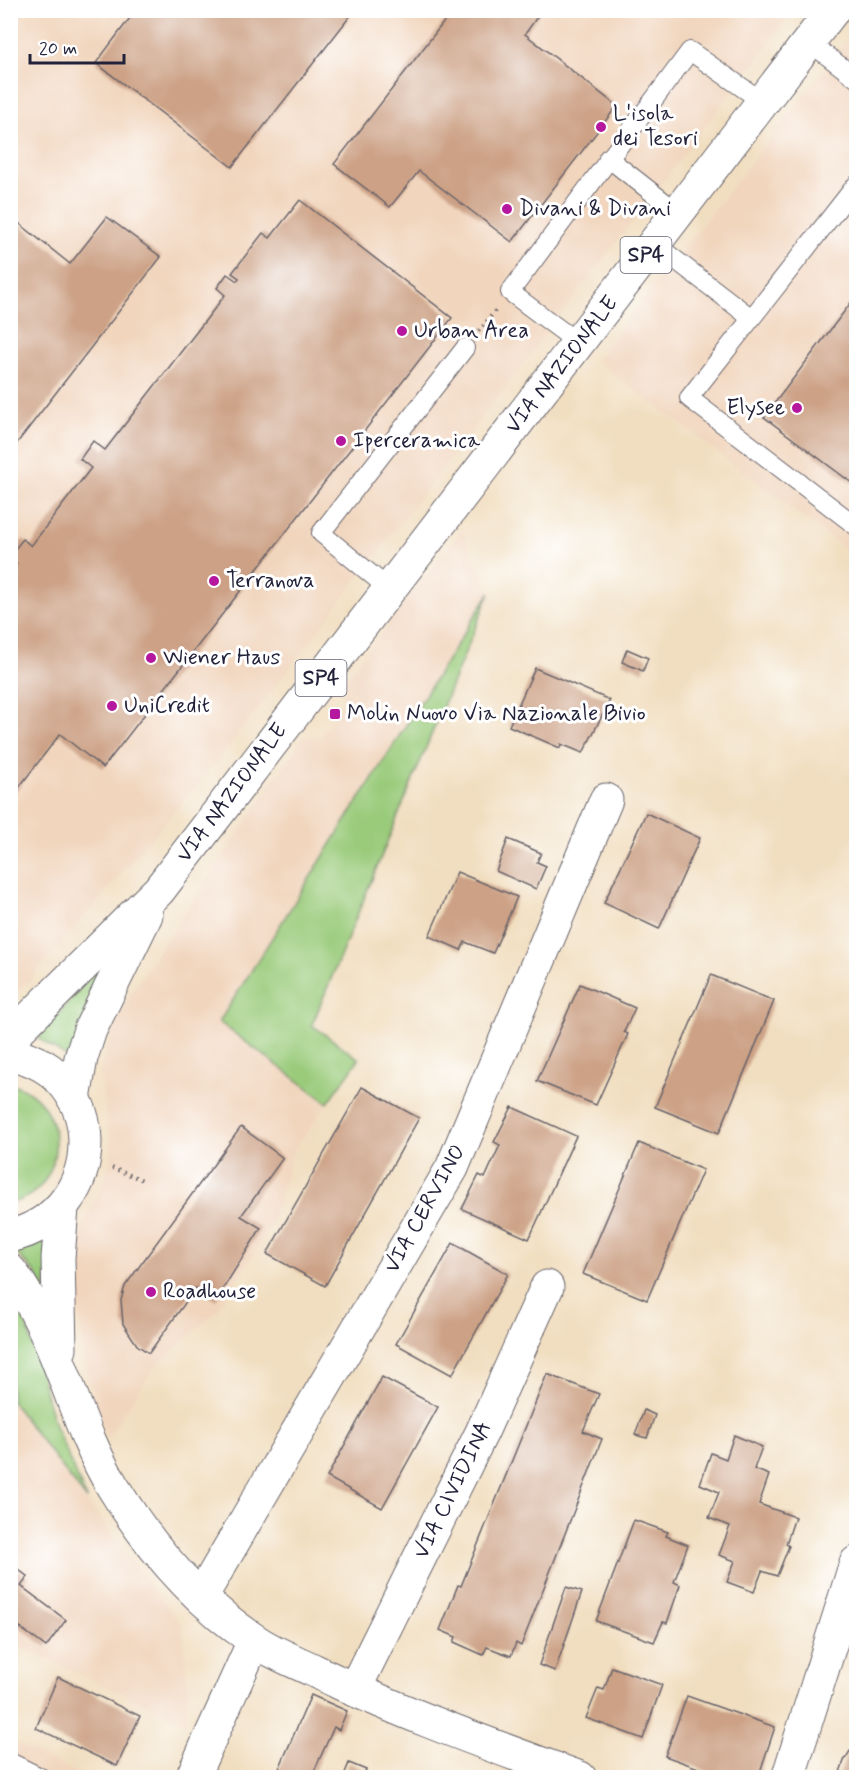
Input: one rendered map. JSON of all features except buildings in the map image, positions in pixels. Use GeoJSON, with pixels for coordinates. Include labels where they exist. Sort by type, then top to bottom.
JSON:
{"type":"FeatureCollection","features":[{"type":"Feature","properties":{"kind":"street","name":"VIA NAZIONALE"},"geometry":{"type":"LineString","coordinates":[[10,1038],[159,890],[833,10]]}},
{"type":"Feature","properties":{"kind":"street","name":"VIA CERVINO"},"geometry":{"type":"LineString","coordinates":[[201,1598],[452,1168],[606,800]]}},
{"type":"Feature","properties":{"kind":"street","name":"VIA NAZIONALE"},"geometry":{"type":"LineString","coordinates":[[74,1099],[81,1058],[90,1030],[159,890]]}},
{"type":"Feature","properties":{"kind":"street"},"geometry":{"type":"LineString","coordinates":[[10,1054],[22,1056],[47,1069],[62,1082],[74,1099],[84,1124],[86,1153],[79,1182],[62,1208],[44,1223],[10,1236]]}},
{"type":"Feature","properties":{"kind":"street"},"geometry":{"type":"LineString","coordinates":[[60,1363],[58,1258],[62,1208]]}},
{"type":"Feature","properties":{"kind":"street"},"geometry":{"type":"LineString","coordinates":[[10,1270],[30,1299],[60,1363],[82,1427],[112,1486],[152,1546],[201,1598],[254,1641],[354,1690],[580,1778]]}},
{"type":"Feature","properties":{"kind":"street","name":"VIA CIVIDINA"},"geometry":{"type":"LineString","coordinates":[[354,1690],[482,1432],[547,1287]]}},
{"type":"Feature","properties":{"kind":"street"},"geometry":{"type":"LineString","coordinates":[[788,1778],[856,1563]]}},
{"type":"Feature","properties":{"kind":"street"},"geometry":{"type":"LineString","coordinates":[[192,1778],[254,1641]]}},
{"type":"Feature","properties":{"kind":"lane"},"geometry":{"type":"LineString","coordinates":[[809,42],[856,78]]}},
{"type":"Feature","properties":{"kind":"lane"},"geometry":{"type":"LineString","coordinates":[[578,343],[510,292],[690,51],[763,102]]}},
{"type":"Feature","properties":{"kind":"lane"},"geometry":{"type":"LineString","coordinates":[[608,158],[677,212]]}},
{"type":"Feature","properties":{"kind":"lane"},"geometry":{"type":"LineString","coordinates":[[856,185],[750,317],[689,398],[856,526]]}},
{"type":"Feature","properties":{"kind":"lane"},"geometry":{"type":"LineString","coordinates":[[655,244],[750,317]]}},
{"type":"Feature","properties":{"kind":"lane"},"geometry":{"type":"LineString","coordinates":[[389,589],[321,533],[465,348]]}},
{"type":"Feature","properties":{"kind":"lane"},"geometry":{"type":"LineString","coordinates":[[10,1762],[42,1778]]}},
{"type":"Feature","properties":{"kind":"path"},"geometry":{"type":"LineString","coordinates":[[106,1166],[143,1180]]}},
{"type":"Feature","properties":{"kind":"shaded area"},"geometry":{"type":"Polygon","coordinates":[[[11,11],[794,11],[220,758],[29,981],[11,996],[11,11]]]}},
{"type":"Feature","properties":{"kind":"shaded area"},"geometry":{"type":"Polygon","coordinates":[[[856,29],[856,557],[596,360],[856,29]]]}},
{"type":"Feature","properties":{"kind":"shaded area"},"geometry":{"type":"Polygon","coordinates":[[[462,530],[490,592],[219,1021],[328,1103],[293,1152],[273,1222],[218,1310],[152,1370],[107,1440],[84,1363],[74,1257],[83,1225],[105,1177],[112,1153],[100,1072],[110,1038],[132,991],[303,737],[320,737],[344,703],[341,684],[462,530]]]}},
{"type":"Feature","properties":{"kind":"shaded area"},"geometry":{"type":"Polygon","coordinates":[[[10,1401],[182,1626],[188,1687],[187,1723],[11,1643],[10,1401]]]}},
{"type":"Feature","properties":{"kind":"shaded area"},"geometry":{"type":"Polygon","coordinates":[[[11,1741],[85,1777],[11,1777],[11,1741]]]}},
{"type":"Feature","properties":{"kind":"green space"},"geometry":{"type":"Polygon","coordinates":[[[490,592],[312,1025],[359,1059],[328,1103],[219,1022],[490,592]]]}},
{"type":"Feature","properties":{"kind":"green space"},"geometry":{"type":"Polygon","coordinates":[[[129,930],[68,1058],[38,1038],[129,930]]]}},
{"type":"Feature","properties":{"kind":"green space"},"geometry":{"type":"Polygon","coordinates":[[[11,1084],[30,1093],[44,1107],[52,1124],[55,1144],[53,1163],[44,1181],[31,1195],[11,1203],[11,1084]]]}},
{"type":"Feature","properties":{"kind":"green space"},"geometry":{"type":"Polygon","coordinates":[[[49,1239],[46,1293],[36,1274],[15,1252],[49,1239]]]}},
{"type":"Feature","properties":{"kind":"green space"},"geometry":{"type":"Polygon","coordinates":[[[11,1291],[25,1318],[55,1426],[87,1500],[11,1401],[11,1291]]]}},
{"type":"Feature","properties":{"kind":"place","name":"L'isola dei Tesori"},"geometry":{"type":"Point","coordinates":[601,127]}},
{"type":"Feature","properties":{"kind":"place","name":"Divani & Divani"},"geometry":{"type":"Point","coordinates":[507,209]}},
{"type":"Feature","properties":{"kind":"place","name":"Urban Area"},"geometry":{"type":"Point","coordinates":[402,331]}},
{"type":"Feature","properties":{"kind":"place","name":"Elysee"},"geometry":{"type":"Point","coordinates":[797,408]}},
{"type":"Feature","properties":{"kind":"place","name":"Iperceramica"},"geometry":{"type":"Point","coordinates":[341,441]}},
{"type":"Feature","properties":{"kind":"place","name":"Terranova"},"geometry":{"type":"Point","coordinates":[214,581]}},
{"type":"Feature","properties":{"kind":"place","name":"Wiener Haus"},"geometry":{"type":"Point","coordinates":[151,658]}},
{"type":"Feature","properties":{"kind":"place","name":"UniCredit"},"geometry":{"type":"Point","coordinates":[112,706]}},
{"type":"Feature","properties":{"kind":"place","name":"Molin Nuovo Via Nazionale Bivio"},"geometry":{"type":"Point","coordinates":[335,714]}},
{"type":"Feature","properties":{"kind":"place","name":"Roadhouse"},"geometry":{"type":"Point","coordinates":[151,1292]}}]}
